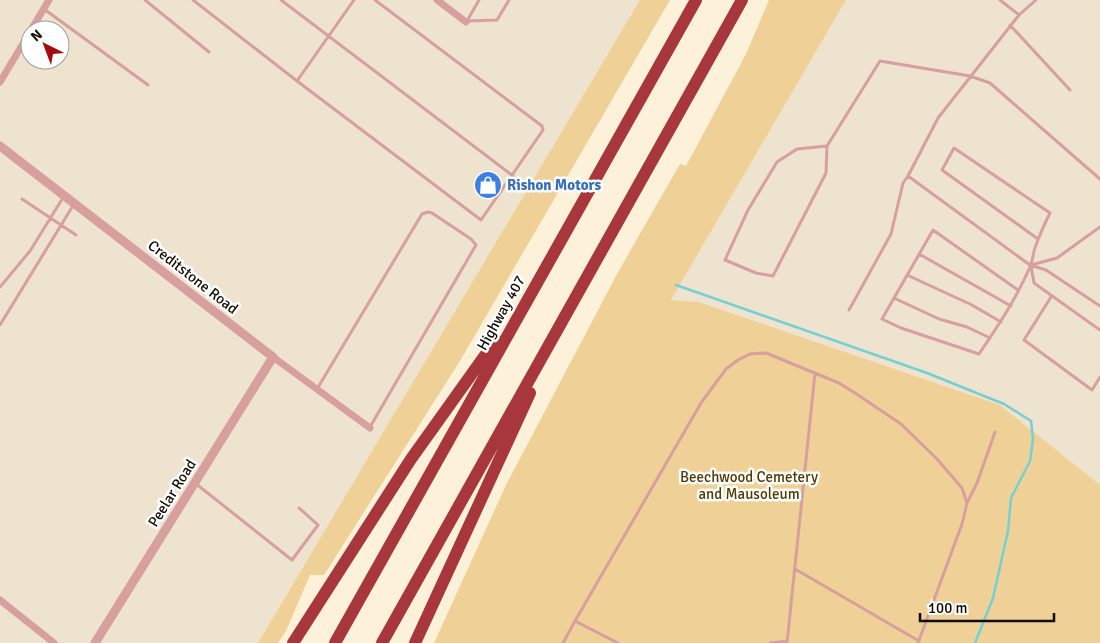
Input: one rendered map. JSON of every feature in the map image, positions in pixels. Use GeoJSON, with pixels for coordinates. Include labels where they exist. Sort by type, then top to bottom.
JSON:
{"type":"FeatureCollection","features":[{"type":"Feature","properties":{"kind":"highway","name":"Highway 407"},"geometry":{"type":"LineString","coordinates":[[335,643],[696,0]]}},
{"type":"Feature","properties":{"kind":"highway"},"geometry":{"type":"LineString","coordinates":[[382,643],[742,0]]}},
{"type":"Feature","properties":{"kind":"highway"},"geometry":{"type":"LineString","coordinates":[[293,643],[410,459],[535,285]]}},
{"type":"Feature","properties":{"kind":"highway"},"geometry":{"type":"LineString","coordinates":[[415,643],[555,336]]}},
{"type":"Feature","properties":{"kind":"street"},"geometry":{"type":"LineString","coordinates":[[37,20],[49,0]]}},
{"type":"Feature","properties":{"kind":"street"},"geometry":{"type":"LineString","coordinates":[[437,0],[466,22]]}},
{"type":"Feature","properties":{"kind":"street"},"geometry":{"type":"LineString","coordinates":[[0,82],[20,48]]}},
{"type":"Feature","properties":{"kind":"street","name":"Creditstone Road"},"geometry":{"type":"LineString","coordinates":[[0,146],[273,357],[370,428]]}},
{"type":"Feature","properties":{"kind":"street","name":"Peelar Road"},"geometry":{"type":"LineString","coordinates":[[95,643],[273,357]]}},
{"type":"Feature","properties":{"kind":"street"},"geometry":{"type":"LineString","coordinates":[[0,600],[54,643]]}},
{"type":"Feature","properties":{"kind":"lane"},"geometry":{"type":"LineString","coordinates":[[145,0],[209,52]]}},
{"type":"Feature","properties":{"kind":"lane"},"geometry":{"type":"LineString","coordinates":[[193,0],[481,220],[514,176],[543,130],[542,126],[375,0]]}},
{"type":"Feature","properties":{"kind":"lane"},"geometry":{"type":"LineString","coordinates":[[282,0],[514,176]]}},
{"type":"Feature","properties":{"kind":"lane"},"geometry":{"type":"LineString","coordinates":[[297,81],[354,0]]}},
{"type":"Feature","properties":{"kind":"lane"},"geometry":{"type":"LineString","coordinates":[[466,22],[479,0]]}},
{"type":"Feature","properties":{"kind":"lane"},"geometry":{"type":"LineString","coordinates":[[466,22],[497,20],[509,0]]}},
{"type":"Feature","properties":{"kind":"lane"},"geometry":{"type":"LineString","coordinates":[[1000,0],[1019,15]]}},
{"type":"Feature","properties":{"kind":"lane"},"geometry":{"type":"LineString","coordinates":[[849,310],[891,234],[903,183],[938,118],[1010,25],[1036,0]]}},
{"type":"Feature","properties":{"kind":"lane"},"geometry":{"type":"LineString","coordinates":[[44,9],[148,85]]}},
{"type":"Feature","properties":{"kind":"lane"},"geometry":{"type":"LineString","coordinates":[[1010,25],[1070,90]]}},
{"type":"Feature","properties":{"kind":"lane"},"geometry":{"type":"LineString","coordinates":[[827,146],[797,149],[777,162],[748,210],[725,260],[756,273],[773,276],[826,172],[827,146],[880,61],[970,76],[990,83],[1100,179]]}},
{"type":"Feature","properties":{"kind":"lane"},"geometry":{"type":"LineString","coordinates":[[1018,290],[933,230],[882,319],[901,328],[979,354],[1001,322],[1010,306],[1018,290],[1030,265],[1038,239],[1050,213],[954,148],[942,170],[1038,239]]}},
{"type":"Feature","properties":{"kind":"lane"},"geometry":{"type":"LineString","coordinates":[[908,176],[1030,265],[1046,270],[1100,306]]}},
{"type":"Feature","properties":{"kind":"lane"},"geometry":{"type":"LineString","coordinates":[[0,287],[30,251],[64,196]]}},
{"type":"Feature","properties":{"kind":"lane"},"geometry":{"type":"LineString","coordinates":[[22,199],[76,235]]}},
{"type":"Feature","properties":{"kind":"lane"},"geometry":{"type":"LineString","coordinates":[[0,325],[74,203]]}},
{"type":"Feature","properties":{"kind":"lane"},"geometry":{"type":"LineString","coordinates":[[318,389],[422,214],[432,213],[471,239],[476,244],[475,249],[370,428]]}},
{"type":"Feature","properties":{"kind":"lane"},"geometry":{"type":"LineString","coordinates":[[1030,265],[1056,258],[1100,227]]}},
{"type":"Feature","properties":{"kind":"lane"},"geometry":{"type":"LineString","coordinates":[[920,254],[1010,306]]}},
{"type":"Feature","properties":{"kind":"lane"},"geometry":{"type":"LineString","coordinates":[[1030,265],[1034,283],[1051,297],[1100,330]]}},
{"type":"Feature","properties":{"kind":"lane"},"geometry":{"type":"LineString","coordinates":[[907,275],[972,305],[1001,322]]}},
{"type":"Feature","properties":{"kind":"lane"},"geometry":{"type":"LineString","coordinates":[[1051,297],[1024,340],[1092,390],[1100,377]]}},
{"type":"Feature","properties":{"kind":"lane"},"geometry":{"type":"LineString","coordinates":[[894,298],[939,320],[967,327],[990,338]]}},
{"type":"Feature","properties":{"kind":"lane"},"geometry":{"type":"LineString","coordinates":[[563,643],[701,403],[726,369],[750,354],[766,353],[839,383],[901,424],[937,459],[962,488],[966,503]]}},
{"type":"Feature","properties":{"kind":"lane"},"geometry":{"type":"LineString","coordinates":[[770,643],[787,642],[815,372]]}},
{"type":"Feature","properties":{"kind":"lane"},"geometry":{"type":"LineString","coordinates":[[795,569],[919,642],[962,524],[966,503],[977,483],[994,432]]}},
{"type":"Feature","properties":{"kind":"lane"},"geometry":{"type":"LineString","coordinates":[[194,483],[292,560],[318,525],[298,508]]}},
{"type":"Feature","properties":{"kind":"lane"},"geometry":{"type":"LineString","coordinates":[[575,621],[618,643]]}},
{"type":"Feature","properties":{"kind":"shaded area"},"geometry":{"type":"Polygon","coordinates":[[[0,0],[641,0],[258,643],[0,643],[0,0]]]}},
{"type":"Feature","properties":{"kind":"shaded area"},"geometry":{"type":"Polygon","coordinates":[[[846,0],[1100,0],[1100,485],[1000,405],[699,302],[671,300],[846,0]]]}},
{"type":"Feature","properties":{"kind":"green space"},"geometry":{"type":"Polygon","coordinates":[[[640,0],[670,0],[460,361],[324,575],[310,575],[286,631],[278,643],[258,643],[640,0]]]}},
{"type":"Feature","properties":{"kind":"green space","name":"Beechwood Cemetery and Mausoleum"},"geometry":{"type":"Polygon","coordinates":[[[769,0],[846,0],[671,300],[699,302],[1000,405],[1100,485],[1100,643],[434,643],[506,485],[617,274],[680,164],[686,166],[746,54],[769,0]]]}},
{"type":"Feature","properties":{"kind":"waterway"},"geometry":{"type":"LineString","coordinates":[[676,285],[927,373],[1004,404],[1031,421],[1033,439],[1030,461],[1011,498],[1008,531],[993,598],[975,643]]}},
{"type":"Feature","properties":{"kind":"place","name":"Rishon Motors"},"geometry":{"type":"Point","coordinates":[488,185]}}]}
